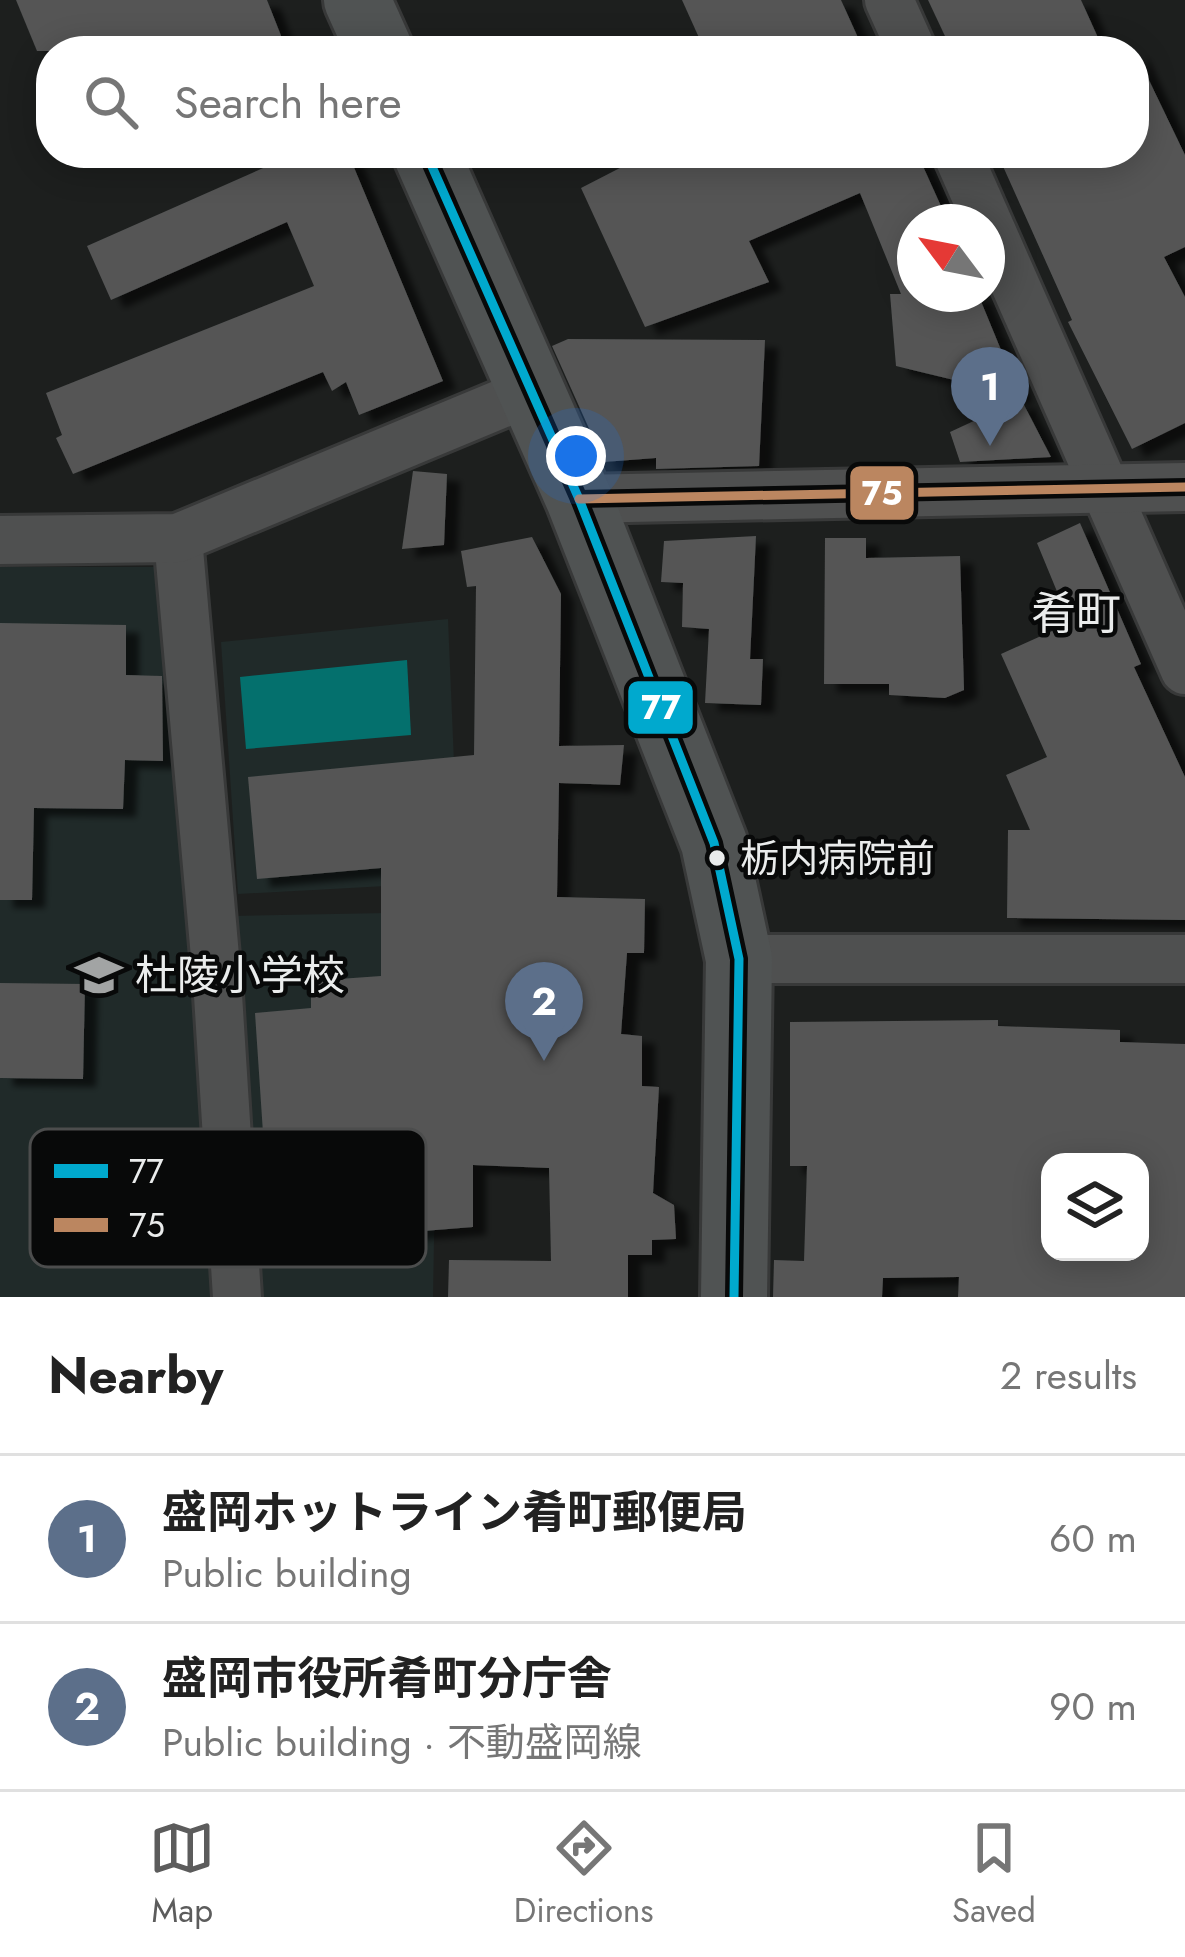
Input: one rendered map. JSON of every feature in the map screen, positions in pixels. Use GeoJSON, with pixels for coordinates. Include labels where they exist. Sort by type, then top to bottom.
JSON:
{"type":"FeatureCollection","features":[{"type":"Feature","properties":{"kind":"main road"},"geometry":{"type":"LineString","coordinates":[[357,0],[373,36]]}},
{"type":"Feature","properties":{"kind":"main road"},"geometry":{"type":"LineString","coordinates":[[432,168],[579,499],[714,844],[739,959],[734,1297]]}},
{"type":"Feature","properties":{"kind":"street"},"geometry":{"type":"LineString","coordinates":[[889,0],[905,36]]}},
{"type":"Feature","properties":{"kind":"street"},"geometry":{"type":"LineString","coordinates":[[964,168],[1185,670]]}},
{"type":"Feature","properties":{"kind":"street"},"geometry":{"type":"LineString","coordinates":[[0,540],[178,538],[532,392]]}},
{"type":"Feature","properties":{"kind":"street"},"geometry":{"type":"LineString","coordinates":[[579,499],[1185,487]]}},
{"type":"Feature","properties":{"kind":"street"},"geometry":{"type":"LineString","coordinates":[[178,538],[227,1129]]}},
{"type":"Feature","properties":{"kind":"street"},"geometry":{"type":"LineString","coordinates":[[739,959],[1185,959]]}},
{"type":"Feature","properties":{"kind":"street"},"geometry":{"type":"LineString","coordinates":[[236,1267],[238,1297]]}},
{"type":"Feature","properties":{"kind":"shaded area","name":"杜陵小学校"},"geometry":{"type":"Polygon","coordinates":[[[0,567],[166,567],[210,1129],[30,1129],[30,1267],[221,1267],[223,1297],[0,1297],[0,567]]]}},
{"type":"Feature","properties":{"kind":"shaded area","name":"杜陵小学校"},"geometry":{"type":"Polygon","coordinates":[[[448,619],[459,882],[238,894],[221,642],[448,619]]]}},
{"type":"Feature","properties":{"kind":"shaded area"},"geometry":{"type":"Polygon","coordinates":[[[440,912],[433,1297],[256,1297],[254,1267],[426,1267],[426,1129],[245,1129],[230,916],[440,912]]]}},
{"type":"Feature","properties":{"kind":"water"},"geometry":{"type":"Polygon","coordinates":[[[407,660],[411,735],[246,749],[240,677],[407,660]]]}},
{"type":"Feature","properties":{"kind":"building"},"geometry":{"type":"Polygon","coordinates":[[[16,0],[267,0],[281,36],[36,36],[36,49],[16,0]]]}},
{"type":"Feature","properties":{"kind":"building"},"geometry":{"type":"Polygon","coordinates":[[[682,0],[841,0],[857,36],[698,36],[682,0]]]}},
{"type":"Feature","properties":{"kind":"building"},"geometry":{"type":"Polygon","coordinates":[[[928,0],[1081,0],[1097,36],[945,36],[928,0]]]}},
{"type":"Feature","properties":{"kind":"building"},"geometry":{"type":"Polygon","coordinates":[[[1149,80],[1185,155],[1185,247],[1164,257],[1185,297],[1185,423],[1132,449],[1068,322],[1072,320],[1004,168],[1149,168],[1149,80]]]}},
{"type":"Feature","properties":{"kind":"building"},"geometry":{"type":"Polygon","coordinates":[[[263,168],[354,168],[443,381],[359,415],[346,382],[332,391],[323,372],[73,474],[56,438],[62,435],[46,393],[314,286],[287,222],[111,300],[87,246],[263,168]]]}},
{"type":"Feature","properties":{"kind":"building"},"geometry":{"type":"Polygon","coordinates":[[[620,168],[924,168],[940,204],[897,204],[897,284],[860,193],[749,241],[769,282],[645,327],[581,188],[620,168]]]}},
{"type":"Feature","properties":{"kind":"building"},"geometry":{"type":"Polygon","coordinates":[[[890,294],[897,294],[897,312],[985,312],[1020,396],[896,366],[890,294]]]}},
{"type":"Feature","properties":{"kind":"building"},"geometry":{"type":"Polygon","coordinates":[[[568,339],[765,340],[759,466],[656,469],[656,458],[604,462],[552,346],[568,339]]]}},
{"type":"Feature","properties":{"kind":"building"},"geometry":{"type":"Polygon","coordinates":[[[1021,399],[1051,457],[960,462],[950,432],[1021,399]]]}},
{"type":"Feature","properties":{"kind":"building"},"geometry":{"type":"Polygon","coordinates":[[[413,471],[447,474],[444,545],[402,549],[413,471]]]}},
{"type":"Feature","properties":{"kind":"building"},"geometry":{"type":"Polygon","coordinates":[[[1080,523],[1141,664],[1134,667],[1185,777],[1185,920],[1007,918],[1008,830],[1030,830],[1006,775],[1047,757],[1001,654],[1070,623],[1037,543],[1080,523]]]}},
{"type":"Feature","properties":{"kind":"building"},"geometry":{"type":"Polygon","coordinates":[[[756,536],[750,659],[763,659],[761,705],[705,703],[709,629],[682,627],[683,583],[661,582],[664,541],[756,536]]]}},
{"type":"Feature","properties":{"kind":"building"},"geometry":{"type":"Polygon","coordinates":[[[532,537],[561,594],[559,746],[624,745],[620,785],[559,783],[557,897],[645,899],[644,953],[627,953],[621,1034],[642,1036],[642,1086],[659,1087],[653,1193],[674,1205],[676,1239],[652,1240],[652,1255],[628,1255],[628,1297],[448,1297],[449,1260],[551,1261],[549,1168],[473,1165],[473,1227],[426,1231],[426,1129],[263,1129],[255,1013],[311,1008],[311,981],[381,976],[381,868],[257,879],[248,777],[474,755],[476,586],[467,587],[461,551],[532,537]]]}},
{"type":"Feature","properties":{"kind":"building"},"geometry":{"type":"Polygon","coordinates":[[[825,538],[866,538],[866,558],[960,556],[964,690],[945,698],[889,695],[889,684],[824,684],[825,538]]]}},
{"type":"Feature","properties":{"kind":"building"},"geometry":{"type":"Polygon","coordinates":[[[0,623],[126,625],[126,675],[162,676],[163,761],[125,760],[123,809],[34,808],[32,900],[0,900],[0,623]]]}},
{"type":"Feature","properties":{"kind":"building"},"geometry":{"type":"Polygon","coordinates":[[[0,983],[85,984],[83,1079],[0,1078],[0,983]]]}},
{"type":"Feature","properties":{"kind":"building"},"geometry":{"type":"Polygon","coordinates":[[[998,1020],[998,1026],[1120,1030],[1120,1042],[1185,1044],[1185,1297],[958,1297],[959,1277],[883,1278],[882,1297],[773,1297],[774,1260],[804,1261],[807,1166],[790,1166],[790,1022],[998,1020]]]}},
{"type":"Feature","properties":{"kind":"transit line","name":"77"},"geometry":{"type":"LineString","coordinates":[[433,168],[579,499],[714,843],[739,959],[734,1297]]}},
{"type":"Feature","properties":{"kind":"transit line","name":"75"},"geometry":{"type":"LineString","coordinates":[[579,499],[1185,487]]}},
{"type":"Feature","properties":{"kind":"place","name":"盛岡ホットライン肴町郵便局"},"geometry":{"type":"Point","coordinates":[990,446]}},
{"type":"Feature","properties":{"kind":"place","name":"栃内病院前"},"geometry":{"type":"Point","coordinates":[717,858]}},
{"type":"Feature","properties":{"kind":"place","name":"杜陵小学校"},"geometry":{"type":"Point","coordinates":[99,975]}},
{"type":"Feature","properties":{"kind":"place","name":"盛岡市役所肴町分庁舎"},"geometry":{"type":"Point","coordinates":[544,1061]}},
{"type":"Feature","properties":{"kind":"district","name":"肴町"},"geometry":{"type":"Point","coordinates":[1076,613]}}]}
